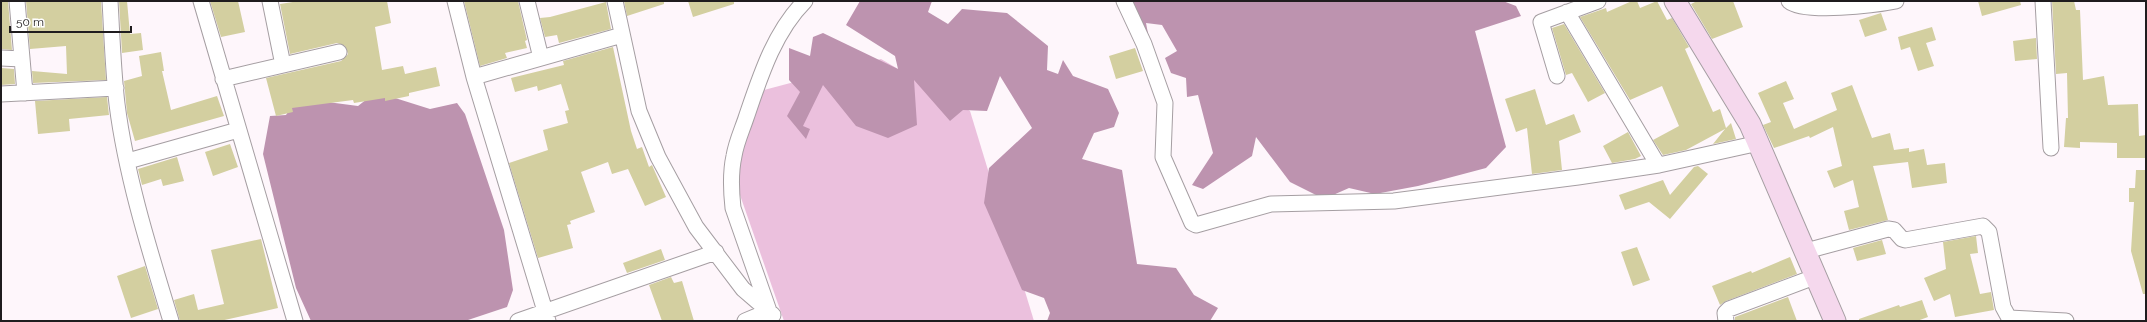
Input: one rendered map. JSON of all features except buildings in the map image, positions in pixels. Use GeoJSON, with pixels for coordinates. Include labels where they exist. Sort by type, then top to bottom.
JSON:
{"type":"FeatureCollection","features":[{"type":"Feature","properties":{"kind":"main road"},"geometry":{"type":"LineString","coordinates":[[1675,1],[1750,124],[1817,276],[1835,321]]}},
{"type":"Feature","properties":{"kind":"street"},"geometry":{"type":"LineString","coordinates":[[17,1],[25,93]]}},
{"type":"Feature","properties":{"kind":"street"},"geometry":{"type":"LineString","coordinates":[[110,1],[116,88],[121,130],[151,255],[171,321]]}},
{"type":"Feature","properties":{"kind":"street"},"geometry":{"type":"LineString","coordinates":[[200,1],[295,321]]}},
{"type":"Feature","properties":{"kind":"street"},"geometry":{"type":"LineString","coordinates":[[270,1],[283,65]]}},
{"type":"Feature","properties":{"kind":"street"},"geometry":{"type":"LineString","coordinates":[[455,1],[474,77],[546,316]]}},
{"type":"Feature","properties":{"kind":"street"},"geometry":{"type":"LineString","coordinates":[[527,1],[541,58]]}},
{"type":"Feature","properties":{"kind":"street"},"geometry":{"type":"LineString","coordinates":[[615,1],[639,111],[658,157],[696,227],[743,289],[771,313]]}},
{"type":"Feature","properties":{"kind":"street"},"geometry":{"type":"LineString","coordinates":[[771,313],[733,208],[731,174],[734,154],[756,90],[777,40],[789,19],[805,1]]}},
{"type":"Feature","properties":{"kind":"street"},"geometry":{"type":"LineString","coordinates":[[1124,1],[1135,23],[1165,103],[1164,162],[1192,223],[1196,225],[1271,204],[1394,201],[1658,165],[1758,143]]}},
{"type":"Feature","properties":{"kind":"street"},"geometry":{"type":"LineString","coordinates":[[1557,76],[1540,24],[1542,21],[1598,1]]}},
{"type":"Feature","properties":{"kind":"street"},"geometry":{"type":"LineString","coordinates":[[1789,1],[1804,7],[1872,6],[1896,1]]}},
{"type":"Feature","properties":{"kind":"street"},"geometry":{"type":"LineString","coordinates":[[2043,1],[2051,148]]}},
{"type":"Feature","properties":{"kind":"street"},"geometry":{"type":"LineString","coordinates":[[1567,12],[1658,165]]}},
{"type":"Feature","properties":{"kind":"street"},"geometry":{"type":"LineString","coordinates":[[474,77],[622,36]]}},
{"type":"Feature","properties":{"kind":"street"},"geometry":{"type":"LineString","coordinates":[[223,79],[339,52]]}},
{"type":"Feature","properties":{"kind":"street"},"geometry":{"type":"LineString","coordinates":[[1,58],[22,59]]}},
{"type":"Feature","properties":{"kind":"street"},"geometry":{"type":"LineString","coordinates":[[1,94],[116,88]]}},
{"type":"Feature","properties":{"kind":"street"},"geometry":{"type":"LineString","coordinates":[[128,161],[238,130]]}},
{"type":"Feature","properties":{"kind":"street"},"geometry":{"type":"LineString","coordinates":[[1806,251],[1888,229],[1894,230],[1902,240],[1906,240],[1983,226],[1989,232],[2003,307],[2008,318],[2066,321]]}},
{"type":"Feature","properties":{"kind":"street"},"geometry":{"type":"LineString","coordinates":[[518,321],[546,316],[716,252]]}},
{"type":"Feature","properties":{"kind":"street"},"geometry":{"type":"LineString","coordinates":[[1726,321],[1725,313],[1729,309],[1817,276]]}},
{"type":"Feature","properties":{"kind":"street"},"geometry":{"type":"LineString","coordinates":[[745,321],[771,313]]}},
{"type":"Feature","properties":{"kind":"shaded area"},"geometry":{"type":"Polygon","coordinates":[[[860,1],[932,1],[928,12],[948,24],[962,9],[1007,13],[1048,46],[1047,70],[1058,74],[1063,60],[1073,76],[1108,89],[1119,113],[1114,127],[1094,133],[1082,159],[1122,170],[1137,264],[1176,268],[1194,295],[1218,308],[1210,321],[1047,321],[1050,313],[1044,298],[1022,290],[984,203],[989,168],[1032,128],[1000,76],[987,111],[963,110],[950,121],[914,80],[917,125],[888,138],[856,126],[823,85],[803,126],[810,129],[806,139],[787,116],[800,92],[789,80],[789,48],[810,56],[813,37],[823,33],[898,69],[895,56],[846,25],[860,1]]]}},
{"type":"Feature","properties":{"kind":"shaded area"},"geometry":{"type":"Polygon","coordinates":[[[1118,1],[1503,1],[1516,6],[1521,16],[1475,31],[1506,147],[1486,168],[1418,186],[1375,194],[1349,188],[1324,199],[1290,182],[1256,137],[1252,156],[1203,189],[1192,185],[1213,153],[1198,95],[1187,97],[1186,78],[1171,73],[1165,58],[1177,51],[1162,25],[1146,23],[1150,44],[1132,37],[1133,14],[1118,1]]]}},
{"type":"Feature","properties":{"kind":"shaded area"},"geometry":{"type":"Polygon","coordinates":[[[881,59],[970,111],[1034,321],[784,321],[733,175],[764,90],[881,59]]]}},
{"type":"Feature","properties":{"kind":"shaded area"},"geometry":{"type":"Polygon","coordinates":[[[376,92],[430,109],[457,103],[465,114],[504,230],[513,290],[507,307],[465,321],[311,321],[296,288],[263,154],[270,116],[286,115],[297,98],[358,106],[376,92]]]}}]}
